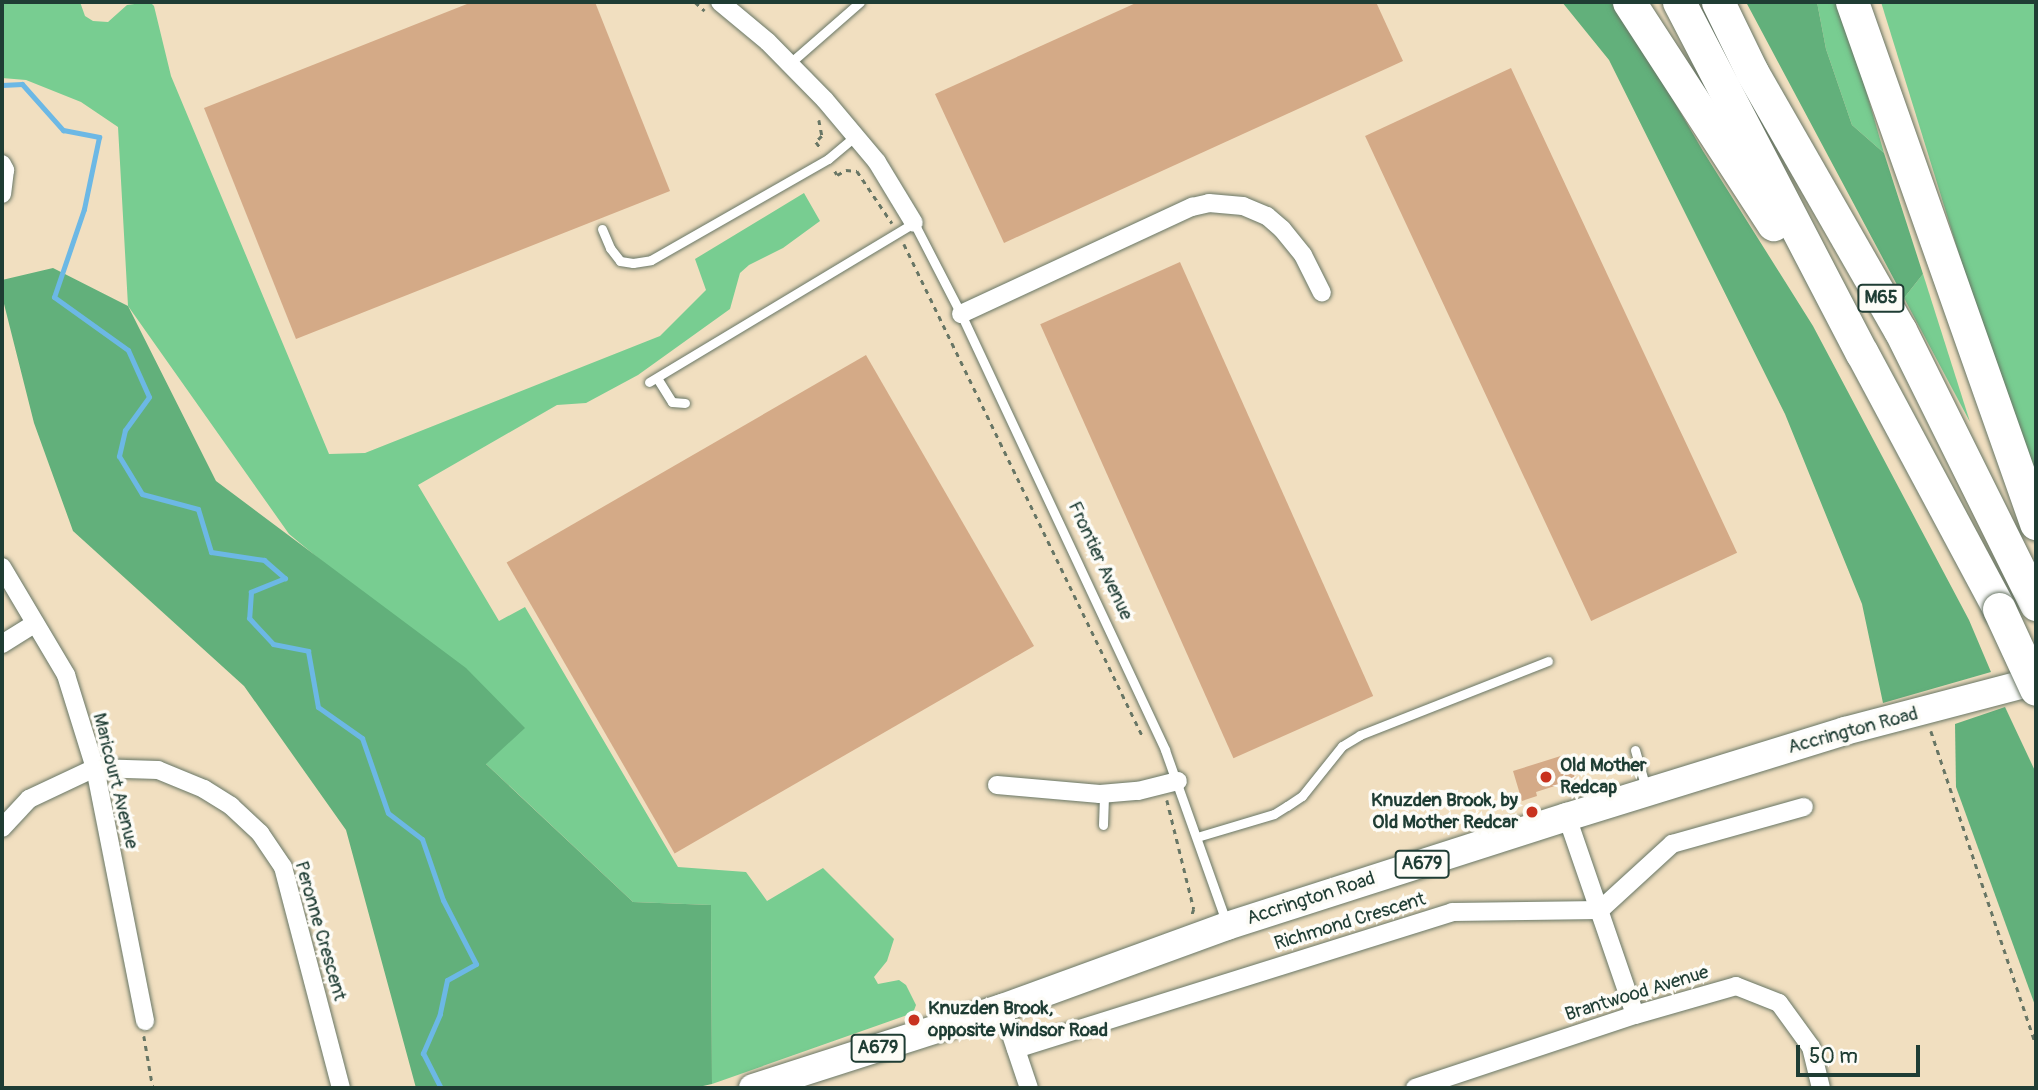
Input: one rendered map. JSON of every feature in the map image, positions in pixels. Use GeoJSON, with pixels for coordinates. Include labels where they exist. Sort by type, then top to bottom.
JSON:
{"type":"FeatureCollection","features":[{"type":"Feature","properties":{"kind":"highway","name":"M65"},"geometry":{"type":"LineString","coordinates":[[1629,2],[1862,354]]}},
{"type":"Feature","properties":{"kind":"highway","name":"M65"},"geometry":{"type":"LineString","coordinates":[[1679,2],[1862,354],[1999,609],[2036,689]]}},
{"type":"Feature","properties":{"kind":"highway","name":"M65"},"geometry":{"type":"LineString","coordinates":[[1718,2],[1752,72],[1900,330],[2035,601]]}},
{"type":"Feature","properties":{"kind":"highway"},"geometry":{"type":"LineString","coordinates":[[1852,2],[2036,523]]}},
{"type":"Feature","properties":{"kind":"main road","name":"Accrington Road"},"geometry":{"type":"LineString","coordinates":[[753,1088],[1002,1008],[1227,926],[1567,817],[1845,731],[2036,681]]}},
{"type":"Feature","properties":{"kind":"street"},"geometry":{"type":"LineString","coordinates":[[713,6],[789,64],[855,136],[877,162],[906,228]]}},
{"type":"Feature","properties":{"kind":"street"},"geometry":{"type":"LineString","coordinates":[[2,164],[5,170],[5,187],[2,194]]}},
{"type":"Feature","properties":{"kind":"street"},"geometry":{"type":"LineString","coordinates":[[961,314],[1192,207],[1209,203],[1243,206],[1267,216],[1282,229],[1303,255],[1322,293]]}},
{"type":"Feature","properties":{"kind":"street","name":"Maricourt Avenue"},"geometry":{"type":"LineString","coordinates":[[2,567],[66,674],[95,768],[145,1021]]}},
{"type":"Feature","properties":{"kind":"street"},"geometry":{"type":"LineString","coordinates":[[2,645],[35,623]]}},
{"type":"Feature","properties":{"kind":"street","name":"Peronne Crescent"},"geometry":{"type":"LineString","coordinates":[[2,828],[29,799],[95,768],[158,770],[222,800],[260,833],[283,867],[341,1088]]}},
{"type":"Feature","properties":{"kind":"street"},"geometry":{"type":"LineString","coordinates":[[997,785],[1104,794],[1171,783]]}},
{"type":"Feature","properties":{"kind":"street"},"geometry":{"type":"LineString","coordinates":[[1600,910],[1672,844],[1804,807]]}},
{"type":"Feature","properties":{"kind":"street"},"geometry":{"type":"LineString","coordinates":[[1567,817],[1635,1015]]}},
{"type":"Feature","properties":{"kind":"street","name":"Richmond Crescent"},"geometry":{"type":"LineString","coordinates":[[1016,1049],[1452,912],[1600,910]]}},
{"type":"Feature","properties":{"kind":"street","name":"Brantwood Avenue"},"geometry":{"type":"LineString","coordinates":[[1415,1088],[1635,1015],[1736,986],[1779,1003],[1811,1047],[1821,1088]]}},
{"type":"Feature","properties":{"kind":"street"},"geometry":{"type":"LineString","coordinates":[[1002,1008],[1029,1088]]}},
{"type":"Feature","properties":{"kind":"lane"},"geometry":{"type":"LineString","coordinates":[[789,64],[860,2]]}},
{"type":"Feature","properties":{"kind":"lane"},"geometry":{"type":"LineString","coordinates":[[602,229],[610,248],[620,261],[633,263],[651,260],[828,159],[855,136]]}},
{"type":"Feature","properties":{"kind":"lane"},"geometry":{"type":"LineString","coordinates":[[685,403],[672,402],[653,380],[906,228]]}},
{"type":"Feature","properties":{"kind":"lane","name":"Frontier Avenue"},"geometry":{"type":"LineString","coordinates":[[906,228],[961,314],[1196,837],[1227,926]]}},
{"type":"Feature","properties":{"kind":"lane"},"geometry":{"type":"LineString","coordinates":[[1196,837],[1265,817],[1287,806],[1302,796],[1342,746],[1360,736],[1548,661]]}},
{"type":"Feature","properties":{"kind":"lane"},"geometry":{"type":"LineString","coordinates":[[1635,750],[1647,792]]}},
{"type":"Feature","properties":{"kind":"lane"},"geometry":{"type":"LineString","coordinates":[[1103,825],[1104,794]]}},
{"type":"Feature","properties":{"kind":"path"},"geometry":{"type":"LineString","coordinates":[[695,2],[713,6]]}},
{"type":"Feature","properties":{"kind":"path"},"geometry":{"type":"LineString","coordinates":[[818,118],[821,136],[816,142],[837,175],[846,170],[857,171],[906,228],[1144,738]]}},
{"type":"Feature","properties":{"kind":"path"},"geometry":{"type":"LineString","coordinates":[[1925,711],[2036,1044]]}},
{"type":"Feature","properties":{"kind":"path"},"geometry":{"type":"LineString","coordinates":[[1171,783],[1194,909],[1187,919]]}},
{"type":"Feature","properties":{"kind":"path"},"geometry":{"type":"LineString","coordinates":[[145,1021],[142,1025],[153,1088]]}},
{"type":"Feature","properties":{"kind":"green space"},"geometry":{"type":"Polygon","coordinates":[[[2,2],[80,2],[85,16],[93,21],[108,22],[127,5],[150,2],[154,6],[171,76],[329,454],[365,453],[660,336],[706,290],[695,259],[804,193],[820,221],[783,248],[749,265],[740,273],[730,309],[638,375],[586,403],[557,405],[418,485],[499,621],[525,607],[678,867],[746,872],[767,901],[823,868],[894,939],[887,961],[874,977],[878,984],[899,980],[906,985],[916,1005],[913,1013],[712,1084],[711,905],[633,902],[485,763],[524,728],[289,534],[128,306],[118,127],[81,102],[26,80],[2,78],[2,2]]]}},
{"type":"Feature","properties":{"kind":"green space"},"geometry":{"type":"Polygon","coordinates":[[[1562,2],[1611,2],[1640,43],[1703,151],[1813,326],[1969,620],[1991,672],[1883,703],[1862,604],[1785,414],[1609,60],[1562,2]]]}},
{"type":"Feature","properties":{"kind":"green space"},"geometry":{"type":"Polygon","coordinates":[[[1746,2],[1817,2],[1826,49],[1852,125],[1884,153],[1923,274],[1904,298],[1746,2]]]}},
{"type":"Feature","properties":{"kind":"green space"},"geometry":{"type":"Polygon","coordinates":[[[1817,2],[1836,2],[1859,66],[1884,153],[1852,125],[1826,49],[1817,2]]]}},
{"type":"Feature","properties":{"kind":"green space"},"geometry":{"type":"Polygon","coordinates":[[[1881,2],[2036,2],[2036,478],[1985,338],[1881,2]]]}},
{"type":"Feature","properties":{"kind":"green space"},"geometry":{"type":"Polygon","coordinates":[[[53,268],[128,306],[216,481],[466,668],[525,728],[486,764],[633,902],[711,905],[712,1084],[694,1088],[416,1088],[346,830],[244,686],[73,531],[34,423],[2,296],[2,280],[53,268]]]}},
{"type":"Feature","properties":{"kind":"green space"},"geometry":{"type":"Polygon","coordinates":[[[1923,274],[1970,422],[1904,298],[1923,274]]]}},
{"type":"Feature","properties":{"kind":"green space"},"geometry":{"type":"Polygon","coordinates":[[[2005,707],[2036,773],[2036,1008],[1956,787],[1955,724],[2005,707]]]}},
{"type":"Feature","properties":{"kind":"building"},"geometry":{"type":"Polygon","coordinates":[[[472,2],[595,2],[670,191],[296,339],[204,108],[472,2]]]}},
{"type":"Feature","properties":{"kind":"building"},"geometry":{"type":"Polygon","coordinates":[[[1138,2],[1376,2],[1403,61],[1004,243],[935,94],[1138,2]]]}},
{"type":"Feature","properties":{"kind":"building"},"geometry":{"type":"Polygon","coordinates":[[[1511,68],[1737,553],[1591,621],[1365,136],[1511,68]]]}},
{"type":"Feature","properties":{"kind":"building"},"geometry":{"type":"Polygon","coordinates":[[[1180,262],[1373,696],[1233,758],[1040,324],[1180,262]]]}},
{"type":"Feature","properties":{"kind":"building"},"geometry":{"type":"Polygon","coordinates":[[[866,355],[1034,646],[675,853],[507,563],[866,355]]]}},
{"type":"Feature","properties":{"kind":"building"},"geometry":{"type":"Polygon","coordinates":[[[1567,754],[1577,784],[1563,788],[1561,784],[1536,792],[1537,796],[1522,801],[1513,771],[1567,754]]]}},
{"type":"Feature","properties":{"kind":"waterway"},"geometry":{"type":"LineString","coordinates":[[2,85],[22,84],[63,130],[99,137],[84,209],[54,297],[128,350],[149,397],[125,430],[119,456],[142,494],[198,509],[211,552],[264,560],[285,578],[251,592],[249,618],[273,644],[308,651],[318,707],[362,738],[388,813],[422,839],[443,900],[476,964],[447,980],[440,1014],[423,1053],[441,1088]]}},
{"type":"Feature","properties":{"kind":"place","name":"Old Mother Redcap"},"geometry":{"type":"Point","coordinates":[1546,777]}},
{"type":"Feature","properties":{"kind":"place","name":"Knuzden Brook, by Old Mother Redcar"},"geometry":{"type":"Point","coordinates":[1532,812]}},
{"type":"Feature","properties":{"kind":"place","name":"Knuzden Brook, opposite Windsor Road"},"geometry":{"type":"Point","coordinates":[914,1020]}}]}
